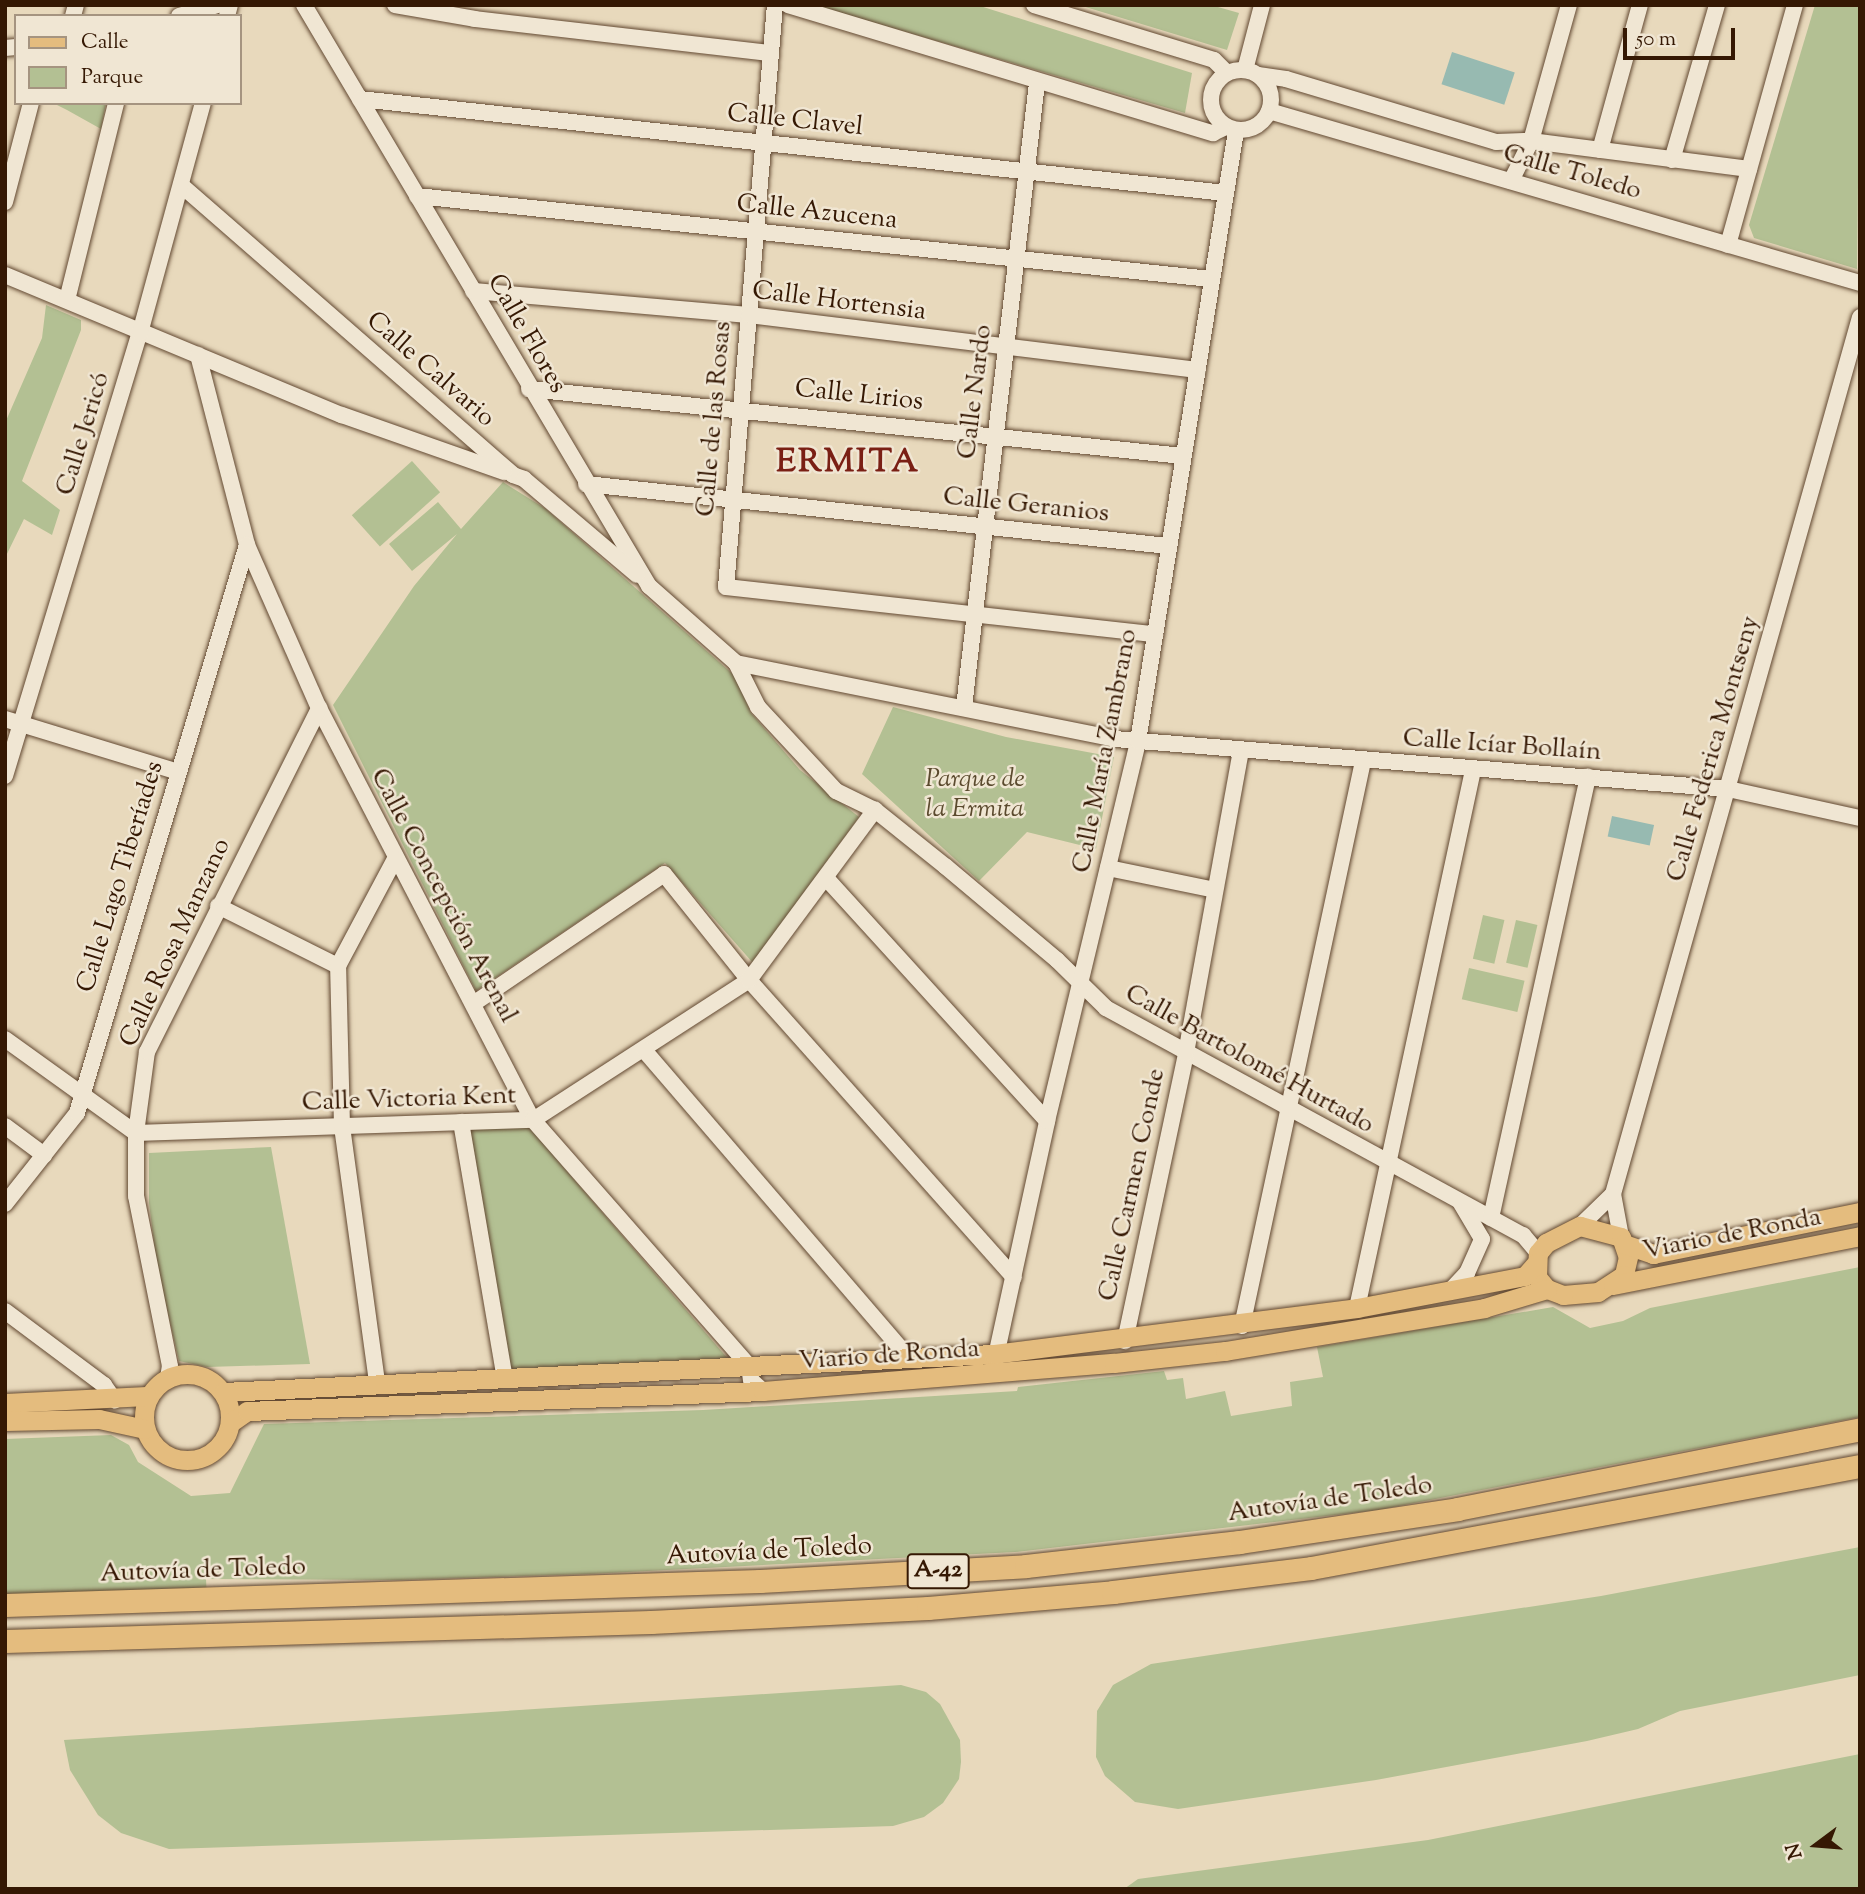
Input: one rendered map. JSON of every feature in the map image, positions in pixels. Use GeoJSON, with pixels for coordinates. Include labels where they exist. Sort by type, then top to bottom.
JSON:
{"type":"FeatureCollection","features":[{"type":"Feature","properties":{"kind":"highway","name":"Autovía de Toledo"},"geometry":{"type":"LineString","coordinates":[[5,1605],[760,1581],[1039,1565],[1240,1542],[1457,1509],[1860,1429]]}},
{"type":"Feature","properties":{"kind":"highway","name":"A-42"},"geometry":{"type":"LineString","coordinates":[[5,1641],[651,1622],[928,1608],[1112,1592],[1324,1566],[1860,1466]]}},
{"type":"Feature","properties":{"kind":"main road","name":"Viario de Ronda"},"geometry":{"type":"LineString","coordinates":[[1622,1241],[1653,1254],[1860,1212]]}},
{"type":"Feature","properties":{"kind":"main road"},"geometry":{"type":"LineString","coordinates":[[1580,1226],[1598,1227],[1622,1241],[1628,1257],[1624,1275],[1614,1285],[1582,1297],[1547,1289],[1537,1277],[1538,1258],[1556,1236],[1580,1226]]}},
{"type":"Feature","properties":{"kind":"main road","name":"Viario de Ronda"},"geometry":{"type":"LineString","coordinates":[[1614,1285],[1860,1236]]}},
{"type":"Feature","properties":{"kind":"main road","name":"Viario de Ronda"},"geometry":{"type":"LineString","coordinates":[[223,1392],[377,1382],[505,1379],[994,1354],[1125,1341],[1357,1308],[1525,1276],[1538,1258]]}},
{"type":"Feature","properties":{"kind":"main road","name":"Viario de Ronda"},"geometry":{"type":"LineString","coordinates":[[230,1423],[247,1411],[764,1391],[994,1375],[1224,1351],[1484,1308],[1547,1289]]}},
{"type":"Feature","properties":{"kind":"main road"},"geometry":{"type":"LineString","coordinates":[[5,1403],[115,1401],[147,1396],[169,1378],[196,1376],[223,1392],[230,1423],[217,1449],[187,1461],[169,1457],[154,1446],[145,1429],[147,1396]]}},
{"type":"Feature","properties":{"kind":"main road"},"geometry":{"type":"LineString","coordinates":[[5,1421],[99,1419],[145,1429]]}},
{"type":"Feature","properties":{"kind":"street"},"geometry":{"type":"LineString","coordinates":[[186,14],[218,5]]}},
{"type":"Feature","properties":{"kind":"street","name":"Calle Flores"},"geometry":{"type":"LineString","coordinates":[[304,5],[649,586],[736,663]]}},
{"type":"Feature","properties":{"kind":"street"},"geometry":{"type":"LineString","coordinates":[[396,5],[475,19],[770,53]]}},
{"type":"Feature","properties":{"kind":"street","name":"Calle de las Rosas"},"geometry":{"type":"LineString","coordinates":[[775,5],[726,587],[975,614]]}},
{"type":"Feature","properties":{"kind":"street"},"geometry":{"type":"LineString","coordinates":[[788,5],[1037,83],[1213,134],[1256,127],[1269,110],[1267,85],[1252,73]]}},
{"type":"Feature","properties":{"kind":"street"},"geometry":{"type":"LineString","coordinates":[[1034,5],[1214,60],[1227,73],[1252,73],[1286,79],[1496,142],[1531,141],[1749,169]]}},
{"type":"Feature","properties":{"kind":"street"},"geometry":{"type":"LineString","coordinates":[[1252,73],[1262,5]]}},
{"type":"Feature","properties":{"kind":"street"},"geometry":{"type":"LineString","coordinates":[[1511,181],[1531,141],[1569,5]]}},
{"type":"Feature","properties":{"kind":"street"},"geometry":{"type":"LineString","coordinates":[[1600,150],[1640,5]]}},
{"type":"Feature","properties":{"kind":"street"},"geometry":{"type":"LineString","coordinates":[[1672,160],[1717,5]]}},
{"type":"Feature","properties":{"kind":"street"},"geometry":{"type":"LineString","coordinates":[[1728,245],[1795,5]]}},
{"type":"Feature","properties":{"kind":"street"},"geometry":{"type":"LineString","coordinates":[[1227,73],[1211,93],[1216,119],[1231,129]]}},
{"type":"Feature","properties":{"kind":"street","name":"Calle Nardo"},"geometry":{"type":"LineString","coordinates":[[964,707],[1037,83]]}},
{"type":"Feature","properties":{"kind":"street","name":"Calle Clavel"},"geometry":{"type":"LineString","coordinates":[[360,99],[1225,193]]}},
{"type":"Feature","properties":{"kind":"street"},"geometry":{"type":"LineString","coordinates":[[5,202],[30,105]]}},
{"type":"Feature","properties":{"kind":"street"},"geometry":{"type":"LineString","coordinates":[[66,300],[115,105]]}},
{"type":"Feature","properties":{"kind":"street","name":"Calle Jericó"},"geometry":{"type":"LineString","coordinates":[[5,776],[13,721],[140,333],[202,105]]}},
{"type":"Feature","properties":{"kind":"street","name":"Calle Toledo"},"geometry":{"type":"LineString","coordinates":[[1269,110],[1860,283]]}},
{"type":"Feature","properties":{"kind":"street","name":"Calle María Zambrano"},"geometry":{"type":"LineString","coordinates":[[994,1375],[994,1354],[1138,741],[1225,193],[1231,129]]}},
{"type":"Feature","properties":{"kind":"street","name":"Calle Calvario"},"geometry":{"type":"LineString","coordinates":[[181,186],[513,475],[524,479],[649,586]]}},
{"type":"Feature","properties":{"kind":"street","name":"Calle Azucena"},"geometry":{"type":"LineString","coordinates":[[417,196],[1211,279]]}},
{"type":"Feature","properties":{"kind":"street"},"geometry":{"type":"LineString","coordinates":[[5,275],[342,415],[513,475]]}},
{"type":"Feature","properties":{"kind":"street","name":"Calle Hortensia"},"geometry":{"type":"LineString","coordinates":[[473,292],[749,315],[1198,370]]}},
{"type":"Feature","properties":{"kind":"street","name":"Calle Federica Montseny"},"geometry":{"type":"LineString","coordinates":[[1622,1241],[1613,1194],[1860,317]]}},
{"type":"Feature","properties":{"kind":"street","name":"Calle Concepción Arenal"},"geometry":{"type":"LineString","coordinates":[[198,355],[247,545],[319,708],[395,859],[533,1120],[749,1366],[751,1380],[764,1391]]}},
{"type":"Feature","properties":{"kind":"street","name":"Calle Lirios"},"geometry":{"type":"LineString","coordinates":[[529,388],[1183,456]]}},
{"type":"Feature","properties":{"kind":"street","name":"Calle Geranios"},"geometry":{"type":"LineString","coordinates":[[586,484],[1168,546]]}},
{"type":"Feature","properties":{"kind":"street","name":"Calle Lago Tiberíades"},"geometry":{"type":"LineString","coordinates":[[5,1204],[77,1113],[247,545]]}},
{"type":"Feature","properties":{"kind":"street"},"geometry":{"type":"LineString","coordinates":[[975,614],[1155,634]]}},
{"type":"Feature","properties":{"kind":"street","name":"Calle Icíar Bollaín"},"geometry":{"type":"LineString","coordinates":[[736,663],[1138,741],[1728,789],[1860,818]]}},
{"type":"Feature","properties":{"kind":"street","name":"Calle Bartolomé Hurtado"},"geometry":{"type":"LineString","coordinates":[[736,663],[758,707],[836,790],[875,810],[1106,1008],[1387,1165],[1523,1235],[1556,1236]]}},
{"type":"Feature","properties":{"kind":"street","name":"Calle Rosa Manzano"},"geometry":{"type":"LineString","coordinates":[[169,1378],[170,1366],[136,1196],[136,1133],[147,1052],[319,708]]}},
{"type":"Feature","properties":{"kind":"street"},"geometry":{"type":"LineString","coordinates":[[13,721],[178,772]]}},
{"type":"Feature","properties":{"kind":"street","name":"Calle Carmen Conde"},"geometry":{"type":"LineString","coordinates":[[1125,1341],[1186,1053],[1241,750]]}},
{"type":"Feature","properties":{"kind":"street"},"geometry":{"type":"LineString","coordinates":[[1242,1326],[1291,1111],[1363,761]]}},
{"type":"Feature","properties":{"kind":"street"},"geometry":{"type":"LineString","coordinates":[[1357,1308],[1473,770]]}},
{"type":"Feature","properties":{"kind":"street"},"geometry":{"type":"LineString","coordinates":[[1491,1218],[1588,776]]}},
{"type":"Feature","properties":{"kind":"street","name":"Calle Victoria Kent"},"geometry":{"type":"LineString","coordinates":[[136,1133],[533,1120],[749,980],[875,810]]}},
{"type":"Feature","properties":{"kind":"street"},"geometry":{"type":"LineString","coordinates":[[377,1382],[342,1126],[338,966],[395,859]]}},
{"type":"Feature","properties":{"kind":"street"},"geometry":{"type":"LineString","coordinates":[[1108,868],[1215,890]]}},
{"type":"Feature","properties":{"kind":"street"},"geometry":{"type":"LineString","coordinates":[[472,1004],[664,874],[749,980],[1014,1277]]}},
{"type":"Feature","properties":{"kind":"street"},"geometry":{"type":"LineString","coordinates":[[826,878],[1047,1121]]}},
{"type":"Feature","properties":{"kind":"street"},"geometry":{"type":"LineString","coordinates":[[218,906],[338,966]]}},
{"type":"Feature","properties":{"kind":"street"},"geometry":{"type":"LineString","coordinates":[[5,1038],[136,1133]]}},
{"type":"Feature","properties":{"kind":"street"},"geometry":{"type":"LineString","coordinates":[[644,1050],[908,1357]]}},
{"type":"Feature","properties":{"kind":"street"},"geometry":{"type":"LineString","coordinates":[[461,1122],[505,1379]]}},
{"type":"Feature","properties":{"kind":"street"},"geometry":{"type":"LineString","coordinates":[[5,1126],[44,1155]]}},
{"type":"Feature","properties":{"kind":"street"},"geometry":{"type":"LineString","coordinates":[[1580,1226],[1613,1194]]}},
{"type":"Feature","properties":{"kind":"street"},"geometry":{"type":"LineString","coordinates":[[1450,1291],[1467,1273],[1482,1239],[1460,1202]]}},
{"type":"Feature","properties":{"kind":"street","name":"Calle Bartolomé Hurtado"},"geometry":{"type":"LineString","coordinates":[[1523,1235],[1538,1258]]}},
{"type":"Feature","properties":{"kind":"street"},"geometry":{"type":"LineString","coordinates":[[5,1311],[104,1385],[115,1401]]}},
{"type":"Feature","properties":{"kind":"green space"},"geometry":{"type":"Polygon","coordinates":[[[813,5],[977,5],[1192,73],[1185,113],[813,5]]]}},
{"type":"Feature","properties":{"kind":"green space"},"geometry":{"type":"Polygon","coordinates":[[[1079,5],[1211,5],[1239,13],[1227,50],[1079,5]]]}},
{"type":"Feature","properties":{"kind":"green space"},"geometry":{"type":"Polygon","coordinates":[[[1815,5],[1860,5],[1857,269],[1754,238],[1749,225],[1815,5]]]}},
{"type":"Feature","properties":{"kind":"green space"},"geometry":{"type":"Polygon","coordinates":[[[57,105],[106,105],[101,129],[57,105]]]}},
{"type":"Feature","properties":{"kind":"green space"},"geometry":{"type":"Polygon","coordinates":[[[46,305],[81,320],[81,330],[22,481],[60,510],[52,535],[24,519],[5,558],[5,423],[42,338],[46,305]]]}},
{"type":"Feature","properties":{"kind":"green space"},"geometry":{"type":"Polygon","coordinates":[[[412,461],[440,492],[380,546],[352,515],[412,461]]]}},
{"type":"Feature","properties":{"kind":"green space"},"geometry":{"type":"Polygon","coordinates":[[[503,482],[546,509],[735,676],[751,713],[800,770],[859,817],[753,963],[665,863],[476,991],[333,705],[414,586],[457,534],[412,571],[389,544],[438,502],[461,529],[503,482]]]}},
{"type":"Feature","properties":{"kind":"green space","name":"Parque de la Ermita"},"geometry":{"type":"Polygon","coordinates":[[[893,707],[1006,737],[1114,757],[1096,849],[1027,832],[979,881],[862,774],[893,707]]]}},
{"type":"Feature","properties":{"kind":"green space"},"geometry":{"type":"Polygon","coordinates":[[[1483,915],[1504,920],[1494,964],[1473,959],[1483,915]]]}},
{"type":"Feature","properties":{"kind":"green space"},"geometry":{"type":"Polygon","coordinates":[[[1516,920],[1537,925],[1528,968],[1506,963],[1516,920]]]}},
{"type":"Feature","properties":{"kind":"green space"},"geometry":{"type":"Polygon","coordinates":[[[1469,968],[1525,981],[1517,1012],[1462,999],[1469,968]]]}},
{"type":"Feature","properties":{"kind":"green space"},"geometry":{"type":"Polygon","coordinates":[[[467,1125],[529,1127],[741,1374],[512,1379],[467,1125]]]}},
{"type":"Feature","properties":{"kind":"green space"},"geometry":{"type":"Polygon","coordinates":[[[271,1147],[310,1364],[207,1367],[179,1361],[157,1267],[149,1203],[149,1153],[271,1147]]]}},
{"type":"Feature","properties":{"kind":"green space"},"geometry":{"type":"Polygon","coordinates":[[[1860,1267],[1860,1417],[1378,1510],[1015,1552],[589,1574],[399,1580],[206,1579],[207,1599],[5,1602],[5,1439],[111,1435],[129,1445],[138,1462],[191,1496],[230,1493],[264,1424],[703,1410],[1017,1391],[1018,1387],[1164,1371],[1167,1380],[1183,1378],[1186,1399],[1225,1391],[1231,1416],[1292,1406],[1290,1382],[1323,1377],[1317,1347],[1553,1307],[1590,1328],[1623,1321],[1650,1308],[1860,1267]]]}},
{"type":"Feature","properties":{"kind":"green space"},"geometry":{"type":"Polygon","coordinates":[[[1860,1547],[1860,1675],[1680,1711],[1638,1729],[1587,1741],[1376,1780],[1178,1809],[1135,1802],[1105,1776],[1096,1757],[1097,1711],[1113,1685],[1151,1664],[1601,1596],[1860,1547]]]}},
{"type":"Feature","properties":{"kind":"green space"},"geometry":{"type":"Polygon","coordinates":[[[901,1685],[926,1692],[940,1704],[960,1740],[961,1762],[959,1779],[943,1803],[924,1817],[893,1826],[169,1849],[121,1833],[98,1815],[70,1770],[64,1740],[901,1685]]]}},
{"type":"Feature","properties":{"kind":"green space"},"geometry":{"type":"Polygon","coordinates":[[[1860,1754],[1860,1889],[1124,1889],[1138,1879],[1428,1840],[1860,1754]]]}},
{"type":"Feature","properties":{"kind":"water"},"geometry":{"type":"Polygon","coordinates":[[[1452,52],[1515,72],[1504,105],[1441,84],[1452,52]]]}},
{"type":"Feature","properties":{"kind":"water"},"geometry":{"type":"Polygon","coordinates":[[[1612,816],[1654,825],[1650,845],[1608,837],[1612,816]]]}},
{"type":"Feature","properties":{"kind":"district","name":"ERMITA"},"geometry":{"type":"Point","coordinates":[848,464]}}]}
